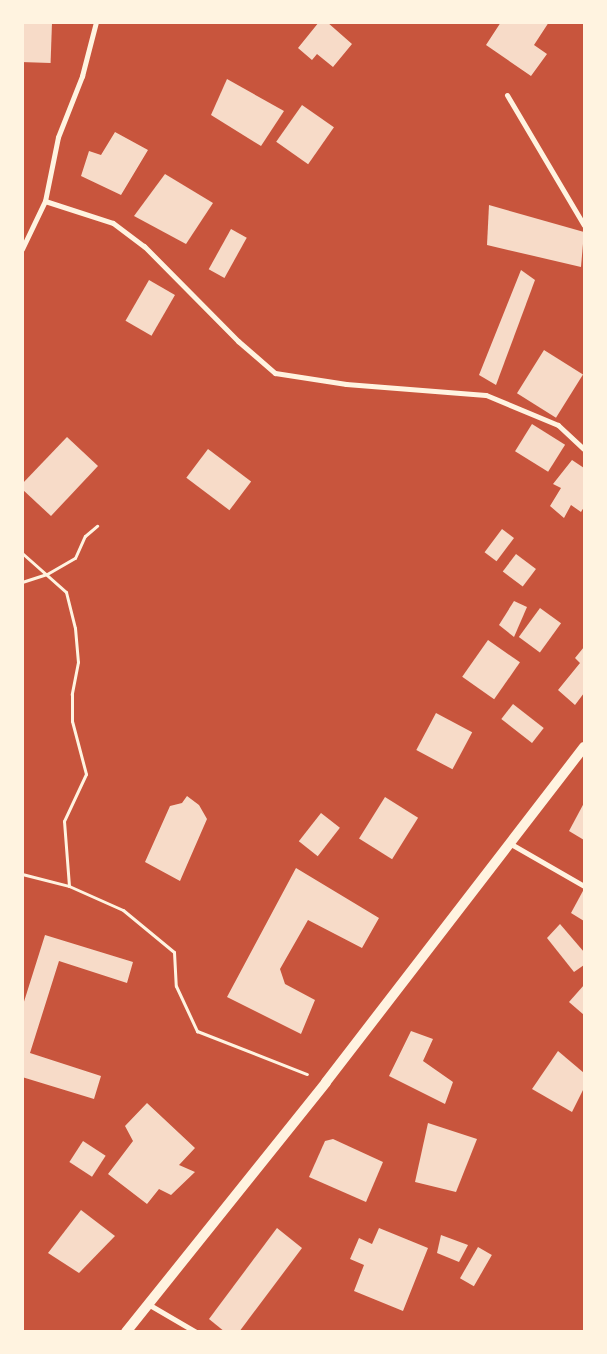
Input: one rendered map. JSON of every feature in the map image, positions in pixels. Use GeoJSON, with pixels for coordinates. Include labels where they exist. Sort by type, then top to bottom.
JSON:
{"type":"FeatureCollection","features":[{"type":"Feature","properties":{"kind":"main road"},"geometry":{"type":"LineString","coordinates":[[126,1332],[326,1082],[584,748]]}},
{"type":"Feature","properties":{"kind":"street"},"geometry":{"type":"LineString","coordinates":[[22,249],[45,201],[58,137],[82,76],[96,22]]}},
{"type":"Feature","properties":{"kind":"street"},"geometry":{"type":"LineString","coordinates":[[508,95],[584,224]]}},
{"type":"Feature","properties":{"kind":"street"},"geometry":{"type":"LineString","coordinates":[[45,201],[113,224],[144,246],[238,341],[275,373],[346,384],[486,395],[558,425],[584,449]]}},
{"type":"Feature","properties":{"kind":"street"},"geometry":{"type":"LineString","coordinates":[[511,844],[584,886]]}},
{"type":"Feature","properties":{"kind":"street"},"geometry":{"type":"LineString","coordinates":[[148,1304],[196,1332]]}},
{"type":"Feature","properties":{"kind":"path"},"geometry":{"type":"LineString","coordinates":[[22,582],[47,574],[75,558],[85,536],[97,526]]}},
{"type":"Feature","properties":{"kind":"path"},"geometry":{"type":"LineString","coordinates":[[22,553],[66,592],[76,628],[78,662],[72,694],[72,721],[86,774],[64,821],[70,886]]}},
{"type":"Feature","properties":{"kind":"path"},"geometry":{"type":"LineString","coordinates":[[22,874],[70,886],[123,910],[174,952],[176,986],[197,1030],[326,1082]]}},
{"type":"Feature","properties":{"kind":"building"},"geometry":{"type":"Polygon","coordinates":[[[22,22],[52,23],[51,63],[22,62],[22,22]]]}},
{"type":"Feature","properties":{"kind":"building"},"geometry":{"type":"Polygon","coordinates":[[[319,22],[327,22],[352,44],[333,67],[317,54],[312,60],[298,48],[319,22]]]}},
{"type":"Feature","properties":{"kind":"building"},"geometry":{"type":"Polygon","coordinates":[[[501,22],[549,22],[534,45],[547,54],[531,76],[486,45],[501,22]]]}},
{"type":"Feature","properties":{"kind":"building"},"geometry":{"type":"Polygon","coordinates":[[[227,79],[284,111],[261,146],[211,115],[227,79]]]}},
{"type":"Feature","properties":{"kind":"building"},"geometry":{"type":"Polygon","coordinates":[[[302,105],[334,127],[308,164],[276,142],[302,105]]]}},
{"type":"Feature","properties":{"kind":"building"},"geometry":{"type":"Polygon","coordinates":[[[115,132],[148,150],[121,195],[81,176],[89,151],[101,155],[115,132]]]}},
{"type":"Feature","properties":{"kind":"building"},"geometry":{"type":"Polygon","coordinates":[[[165,174],[213,203],[186,244],[134,216],[165,174]]]}},
{"type":"Feature","properties":{"kind":"building"},"geometry":{"type":"Polygon","coordinates":[[[489,205],[584,232],[581,267],[487,245],[489,205]]]}},
{"type":"Feature","properties":{"kind":"building"},"geometry":{"type":"Polygon","coordinates":[[[231,229],[247,238],[224,278],[209,269],[231,229]]]}},
{"type":"Feature","properties":{"kind":"building"},"geometry":{"type":"Polygon","coordinates":[[[521,270],[535,280],[496,385],[479,375],[521,270]]]}},
{"type":"Feature","properties":{"kind":"building"},"geometry":{"type":"Polygon","coordinates":[[[149,280],[175,295],[151,336],[126,321],[149,280]]]}},
{"type":"Feature","properties":{"kind":"building"},"geometry":{"type":"Polygon","coordinates":[[[544,350],[583,374],[556,418],[517,393],[544,350]]]}},
{"type":"Feature","properties":{"kind":"building"},"geometry":{"type":"Polygon","coordinates":[[[532,424],[565,445],[548,472],[515,451],[532,424]]]}},
{"type":"Feature","properties":{"kind":"building"},"geometry":{"type":"Polygon","coordinates":[[[67,437],[98,466],[51,516],[22,489],[22,484],[67,437]]]}},
{"type":"Feature","properties":{"kind":"building"},"geometry":{"type":"Polygon","coordinates":[[[208,449],[251,481],[229,510],[186,478],[208,449]]]}},
{"type":"Feature","properties":{"kind":"building"},"geometry":{"type":"Polygon","coordinates":[[[572,460],[584,468],[584,507],[581,512],[571,505],[564,518],[550,506],[561,488],[553,484],[572,460]]]}},
{"type":"Feature","properties":{"kind":"building"},"geometry":{"type":"Polygon","coordinates":[[[502,529],[514,538],[497,561],[485,552],[502,529]]]}},
{"type":"Feature","properties":{"kind":"building"},"geometry":{"type":"Polygon","coordinates":[[[516,554],[536,569],[523,587],[503,572],[516,554]]]}},
{"type":"Feature","properties":{"kind":"building"},"geometry":{"type":"Polygon","coordinates":[[[514,601],[527,607],[514,637],[499,625],[514,601]]]}},
{"type":"Feature","properties":{"kind":"building"},"geometry":{"type":"Polygon","coordinates":[[[540,608],[561,623],[540,652],[519,637],[540,608]]]}},
{"type":"Feature","properties":{"kind":"building"},"geometry":{"type":"Polygon","coordinates":[[[488,640],[520,662],[494,699],[462,677],[488,640]]]}},
{"type":"Feature","properties":{"kind":"building"},"geometry":{"type":"Polygon","coordinates":[[[584,647],[584,693],[575,705],[558,690],[580,663],[575,658],[584,647]]]}},
{"type":"Feature","properties":{"kind":"building"},"geometry":{"type":"Polygon","coordinates":[[[513,704],[544,728],[532,743],[501,719],[513,704]]]}},
{"type":"Feature","properties":{"kind":"building"},"geometry":{"type":"Polygon","coordinates":[[[436,713],[472,732],[452,769],[416,750],[436,713]]]}},
{"type":"Feature","properties":{"kind":"building"},"geometry":{"type":"Polygon","coordinates":[[[187,796],[199,805],[207,819],[180,881],[145,862],[170,806],[182,803],[187,796]]]}},
{"type":"Feature","properties":{"kind":"building"},"geometry":{"type":"Polygon","coordinates":[[[385,797],[418,818],[392,859],[359,839],[385,797]]]}},
{"type":"Feature","properties":{"kind":"building"},"geometry":{"type":"Polygon","coordinates":[[[584,803],[584,840],[569,831],[584,803]]]}},
{"type":"Feature","properties":{"kind":"building"},"geometry":{"type":"Polygon","coordinates":[[[321,813],[340,828],[318,856],[299,841],[321,813]]]}},
{"type":"Feature","properties":{"kind":"building"},"geometry":{"type":"Polygon","coordinates":[[[296,868],[379,918],[362,948],[308,920],[280,969],[285,984],[315,1000],[301,1034],[227,997],[296,868]]]}},
{"type":"Feature","properties":{"kind":"building"},"geometry":{"type":"Polygon","coordinates":[[[584,889],[584,921],[571,913],[584,889]]]}},
{"type":"Feature","properties":{"kind":"building"},"geometry":{"type":"Polygon","coordinates":[[[560,924],[584,952],[584,965],[574,972],[547,938],[560,924]]]}},
{"type":"Feature","properties":{"kind":"building"},"geometry":{"type":"Polygon","coordinates":[[[45,935],[133,962],[127,983],[59,961],[30,1053],[101,1076],[94,1099],[22,1077],[22,1008],[45,935]]]}},
{"type":"Feature","properties":{"kind":"building"},"geometry":{"type":"Polygon","coordinates":[[[584,985],[584,1015],[569,1002],[584,985]]]}},
{"type":"Feature","properties":{"kind":"building"},"geometry":{"type":"Polygon","coordinates":[[[411,1031],[433,1039],[423,1061],[453,1082],[445,1104],[389,1076],[411,1031]]]}},
{"type":"Feature","properties":{"kind":"building"},"geometry":{"type":"Polygon","coordinates":[[[558,1051],[584,1073],[584,1088],[572,1112],[532,1089],[558,1051]]]}},
{"type":"Feature","properties":{"kind":"building"},"geometry":{"type":"Polygon","coordinates":[[[147,1103],[195,1148],[179,1165],[195,1172],[171,1195],[159,1189],[147,1204],[108,1174],[133,1141],[125,1126],[147,1103]]]}},
{"type":"Feature","properties":{"kind":"building"},"geometry":{"type":"Polygon","coordinates":[[[428,1123],[477,1139],[456,1192],[415,1182],[428,1123]]]}},
{"type":"Feature","properties":{"kind":"building"},"geometry":{"type":"Polygon","coordinates":[[[333,1139],[383,1162],[366,1202],[309,1177],[325,1141],[333,1139]]]}},
{"type":"Feature","properties":{"kind":"building"},"geometry":{"type":"Polygon","coordinates":[[[83,1141],[106,1156],[92,1177],[69,1162],[83,1141]]]}},
{"type":"Feature","properties":{"kind":"building"},"geometry":{"type":"Polygon","coordinates":[[[81,1210],[115,1236],[79,1273],[48,1253],[81,1210]]]}},
{"type":"Feature","properties":{"kind":"building"},"geometry":{"type":"Polygon","coordinates":[[[277,1228],[302,1248],[239,1332],[225,1332],[209,1319],[277,1228]]]}},
{"type":"Feature","properties":{"kind":"building"},"geometry":{"type":"Polygon","coordinates":[[[379,1228],[428,1248],[403,1311],[354,1291],[364,1265],[350,1259],[359,1238],[372,1244],[379,1228]]]}},
{"type":"Feature","properties":{"kind":"building"},"geometry":{"type":"Polygon","coordinates":[[[441,1235],[468,1245],[459,1262],[437,1253],[441,1235]]]}},
{"type":"Feature","properties":{"kind":"building"},"geometry":{"type":"Polygon","coordinates":[[[478,1247],[492,1255],[474,1286],[460,1278],[478,1247]]]}}]}
